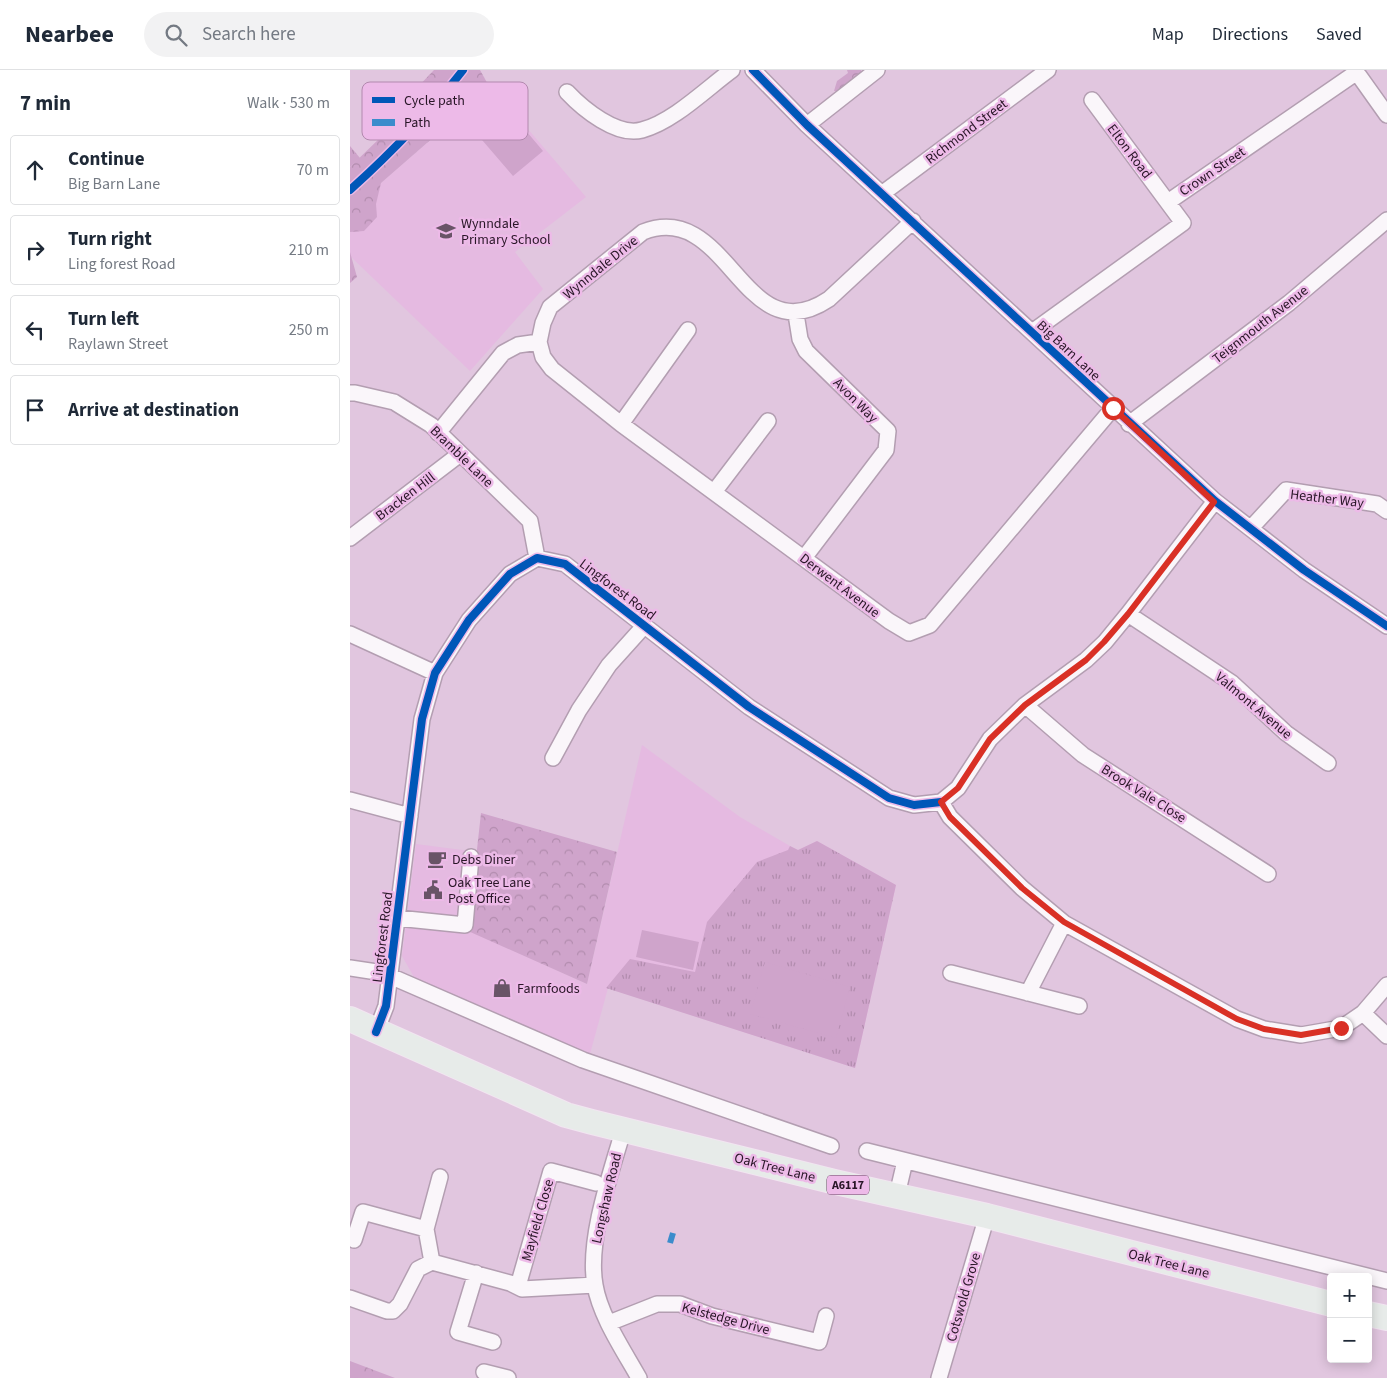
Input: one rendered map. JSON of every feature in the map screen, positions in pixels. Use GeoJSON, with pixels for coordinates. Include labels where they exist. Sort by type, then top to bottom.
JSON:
{"type":"FeatureCollection","features":[{"type":"Feature","properties":{"kind":"main road","name":"Oak Tree Lane"},"geometry":{"type":"LineString","coordinates":[[350,1020],[566,1115],[835,1182],[986,1216],[1327,1303]]}},
{"type":"Feature","properties":{"kind":"main road"},"geometry":{"type":"LineString","coordinates":[[1372,1315],[1387,1318]]}},
{"type":"Feature","properties":{"kind":"street"},"geometry":{"type":"LineString","coordinates":[[566,92],[583,109],[614,127],[641,131],[667,119],[732,70]]}},
{"type":"Feature","properties":{"kind":"street","name":"Big Barn Lane"},"geometry":{"type":"LineString","coordinates":[[753,70],[807,125],[883,193],[1214,502],[1304,570],[1387,626]]}},
{"type":"Feature","properties":{"kind":"street"},"geometry":{"type":"LineString","coordinates":[[807,125],[877,70]]}},
{"type":"Feature","properties":{"kind":"street","name":"Richmond Street"},"geometry":{"type":"LineString","coordinates":[[883,193],[1048,70]]}},
{"type":"Feature","properties":{"kind":"street"},"geometry":{"type":"LineString","coordinates":[[1356,71],[1387,115]]}},
{"type":"Feature","properties":{"kind":"street","name":"Crown Street"},"geometry":{"type":"LineString","coordinates":[[1032,332],[1183,223],[1168,202],[1356,71]]}},
{"type":"Feature","properties":{"kind":"street","name":"Elton Road"},"geometry":{"type":"LineString","coordinates":[[1092,100],[1168,202]]}},
{"type":"Feature","properties":{"kind":"street","name":"Teignmouth Avenue"},"geometry":{"type":"LineString","coordinates":[[1129,424],[1289,303],[1387,220]]}},
{"type":"Feature","properties":{"kind":"street"},"geometry":{"type":"LineString","coordinates":[[796,314],[815,308],[829,299],[913,221]]}},
{"type":"Feature","properties":{"kind":"street","name":"Wynndale Drive"},"geometry":{"type":"LineString","coordinates":[[539,342],[543,323],[550,307],[643,232],[654,228],[684,228],[707,244],[766,305],[782,312],[796,314]]}},
{"type":"Feature","properties":{"kind":"street","name":"Avon Way"},"geometry":{"type":"LineString","coordinates":[[796,314],[800,339],[806,351],[888,431],[886,450],[804,558]]}},
{"type":"Feature","properties":{"kind":"street"},"geometry":{"type":"LineString","coordinates":[[621,424],[688,330]]}},
{"type":"Feature","properties":{"kind":"street"},"geometry":{"type":"LineString","coordinates":[[438,433],[503,353],[518,345],[539,342]]}},
{"type":"Feature","properties":{"kind":"street","name":"Derwent Avenue"},"geometry":{"type":"LineString","coordinates":[[539,342],[543,358],[552,369],[621,424],[908,633],[930,625],[1113,408]]}},
{"type":"Feature","properties":{"kind":"street","name":"Bramble Lane"},"geometry":{"type":"LineString","coordinates":[[350,393],[394,402],[431,425],[530,521],[537,558]]}},
{"type":"Feature","properties":{"kind":"street"},"geometry":{"type":"LineString","coordinates":[[714,492],[768,421]]}},
{"type":"Feature","properties":{"kind":"street","name":"Bracken Hill"},"geometry":{"type":"LineString","coordinates":[[350,538],[460,454]]}},
{"type":"Feature","properties":{"kind":"street","name":"Heather Way"},"geometry":{"type":"LineString","coordinates":[[1250,528],[1286,490],[1377,504],[1387,511]]}},
{"type":"Feature","properties":{"kind":"street"},"geometry":{"type":"LineString","coordinates":[[1214,502],[1128,614],[1086,660],[1025,705],[990,739],[958,788],[941,802],[950,817],[1022,888],[1064,922],[1237,1019],[1264,1029],[1301,1035],[1341,1028],[1363,1013],[1387,985]]}},
{"type":"Feature","properties":{"kind":"street","name":"Lingforest Road"},"geometry":{"type":"LineString","coordinates":[[376,1032],[386,1011],[422,719],[436,673],[474,614],[510,574],[537,558],[564,564],[749,707],[889,798],[914,805],[941,802]]}},
{"type":"Feature","properties":{"kind":"street","name":"Valmont Avenue"},"geometry":{"type":"LineString","coordinates":[[1128,614],[1232,682],[1286,733],[1328,763]]}},
{"type":"Feature","properties":{"kind":"street"},"geometry":{"type":"LineString","coordinates":[[554,758],[579,710],[609,665],[645,625]]}},
{"type":"Feature","properties":{"kind":"street"},"geometry":{"type":"LineString","coordinates":[[350,634],[436,673]]}},
{"type":"Feature","properties":{"kind":"street","name":"Brook Vale Close"},"geometry":{"type":"LineString","coordinates":[[1025,705],[1084,755],[1268,874]]}},
{"type":"Feature","properties":{"kind":"street"},"geometry":{"type":"LineString","coordinates":[[350,800],[410,816]]}},
{"type":"Feature","properties":{"kind":"street"},"geometry":{"type":"LineString","coordinates":[[397,918],[464,924],[471,857]]}},
{"type":"Feature","properties":{"kind":"street"},"geometry":{"type":"LineString","coordinates":[[1028,993],[1064,922]]}},
{"type":"Feature","properties":{"kind":"street"},"geometry":{"type":"LineString","coordinates":[[350,968],[390,975],[583,1060],[831,1146]]}},
{"type":"Feature","properties":{"kind":"street"},"geometry":{"type":"LineString","coordinates":[[951,973],[1079,1006]]}},
{"type":"Feature","properties":{"kind":"street"},"geometry":{"type":"LineString","coordinates":[[1363,1013],[1387,1036]]}},
{"type":"Feature","properties":{"kind":"street","name":"Longshaw Road"},"geometry":{"type":"LineString","coordinates":[[624,1128],[604,1194],[594,1248],[595,1285],[609,1323],[639,1378]]}},
{"type":"Feature","properties":{"kind":"street"},"geometry":{"type":"LineString","coordinates":[[867,1151],[1387,1281]]}},
{"type":"Feature","properties":{"kind":"street"},"geometry":{"type":"LineString","coordinates":[[897,1195],[905,1161]]}},
{"type":"Feature","properties":{"kind":"street","name":"Mayfield Close"},"geometry":{"type":"LineString","coordinates":[[518,1286],[551,1172],[596,1183]]}},
{"type":"Feature","properties":{"kind":"street"},"geometry":{"type":"LineString","coordinates":[[432,1262],[426,1229],[440,1177]]}},
{"type":"Feature","properties":{"kind":"street"},"geometry":{"type":"LineString","coordinates":[[354,1240],[363,1212],[426,1229]]}},
{"type":"Feature","properties":{"kind":"street","name":"Cotswold Grove"},"geometry":{"type":"LineString","coordinates":[[939,1378],[986,1216]]}},
{"type":"Feature","properties":{"kind":"street"},"geometry":{"type":"LineString","coordinates":[[350,1298],[386,1311],[393,1311],[400,1304],[418,1269],[432,1262],[518,1286],[522,1289],[595,1285]]}},
{"type":"Feature","properties":{"kind":"street"},"geometry":{"type":"LineString","coordinates":[[476,1274],[458,1332],[493,1342]]}},
{"type":"Feature","properties":{"kind":"street","name":"Kelstedge Drive"},"geometry":{"type":"LineString","coordinates":[[609,1323],[657,1304],[680,1304],[712,1316],[818,1342],[826,1316]]}},
{"type":"Feature","properties":{"kind":"street"},"geometry":{"type":"LineString","coordinates":[[484,1372],[508,1378]]}},
{"type":"Feature","properties":{"kind":"shaded area","name":"Wynndale Primary School"},"geometry":{"type":"Polygon","coordinates":[[[528,129],[586,197],[515,252],[543,289],[470,371],[350,256],[350,210],[430,140],[528,140],[528,129]]]}},
{"type":"Feature","properties":{"kind":"shaded area"},"geometry":{"type":"Polygon","coordinates":[[[642,745],[740,817],[790,846],[798,850],[817,841],[896,885],[855,1068],[608,988],[590,1054],[520,1026],[414,977],[402,956],[416,844],[478,852],[468,930],[587,984],[642,745]]]}},
{"type":"Feature","properties":{"kind":"green space"},"geometry":{"type":"Polygon","coordinates":[[[434,70],[480,70],[487,82],[422,82],[434,70]]]}},
{"type":"Feature","properties":{"kind":"green space"},"geometry":{"type":"Polygon","coordinates":[[[847,70],[861,70],[861,74],[839,91],[834,91],[837,81],[848,73],[847,70]]]}},
{"type":"Feature","properties":{"kind":"green space"},"geometry":{"type":"Polygon","coordinates":[[[528,133],[543,151],[513,176],[482,140],[528,140],[528,133]]]}},
{"type":"Feature","properties":{"kind":"green space"},"geometry":{"type":"Polygon","coordinates":[[[378,140],[430,140],[381,183],[376,204],[377,217],[364,231],[350,232],[350,167],[378,140]]]}},
{"type":"Feature","properties":{"kind":"green space"},"geometry":{"type":"Polygon","coordinates":[[[350,146],[360,158],[350,167],[350,146]]]}},
{"type":"Feature","properties":{"kind":"green space"},"geometry":{"type":"Polygon","coordinates":[[[350,252],[357,277],[350,283],[350,252]]]}},
{"type":"Feature","properties":{"kind":"green space"},"geometry":{"type":"Polygon","coordinates":[[[481,813],[617,852],[587,984],[468,931],[481,813]]]}},
{"type":"Feature","properties":{"kind":"green space"},"geometry":{"type":"Polygon","coordinates":[[[817,841],[896,885],[855,1068],[606,988],[630,959],[695,972],[707,922],[757,862],[788,850],[790,846],[798,850],[817,841]]]}},
{"type":"Feature","properties":{"kind":"green space"},"geometry":{"type":"Polygon","coordinates":[[[642,930],[699,942],[693,970],[636,957],[642,930]]]}},
{"type":"Feature","properties":{"kind":"green space"},"geometry":{"type":"Polygon","coordinates":[[[765,962],[850,987],[836,1038],[750,1014],[765,962]]]}},
{"type":"Feature","properties":{"kind":"green space"},"geometry":{"type":"Polygon","coordinates":[[[350,1361],[395,1378],[350,1378],[350,1361]]]}},
{"type":"Feature","properties":{"kind":"marked path"},"geometry":{"type":"LineString","coordinates":[[670,1243],[673,1233]]}},
{"type":"Feature","properties":{"kind":"cycle path"},"geometry":{"type":"LineString","coordinates":[[453,82],[463,70]]}},
{"type":"Feature","properties":{"kind":"cycle path"},"geometry":{"type":"LineString","coordinates":[[753,70],[807,125],[1215,501],[1304,570],[1387,626]]}},
{"type":"Feature","properties":{"kind":"cycle path"},"geometry":{"type":"LineString","coordinates":[[350,190],[402,140]]}},
{"type":"Feature","properties":{"kind":"cycle path"},"geometry":{"type":"LineString","coordinates":[[376,1032],[386,1006],[422,719],[435,673],[469,620],[510,574],[537,558],[565,564],[749,707],[889,798],[914,805],[941,802]]}},
{"type":"Feature","properties":{"kind":"place","name":"Wynndale Primary School"},"geometry":{"type":"Point","coordinates":[446,231]}},
{"type":"Feature","properties":{"kind":"place","name":"Debs Diner"},"geometry":{"type":"Point","coordinates":[437,859]}},
{"type":"Feature","properties":{"kind":"place","name":"Oak Tree Lane Post Office"},"geometry":{"type":"Point","coordinates":[433,890]}},
{"type":"Feature","properties":{"kind":"place","name":"Farmfoods"},"geometry":{"type":"Point","coordinates":[502,988]}},
{"type":"Feature","properties":{"kind":"route"},"geometry":{"type":"LineString","coordinates":[[1113,408],[1214,502],[1128,614],[1104,642],[1086,660],[1025,705],[990,739],[958,788],[941,802],[950,817],[1022,888],[1064,922],[1237,1019],[1264,1029],[1301,1035],[1341,1028]]}}]}
